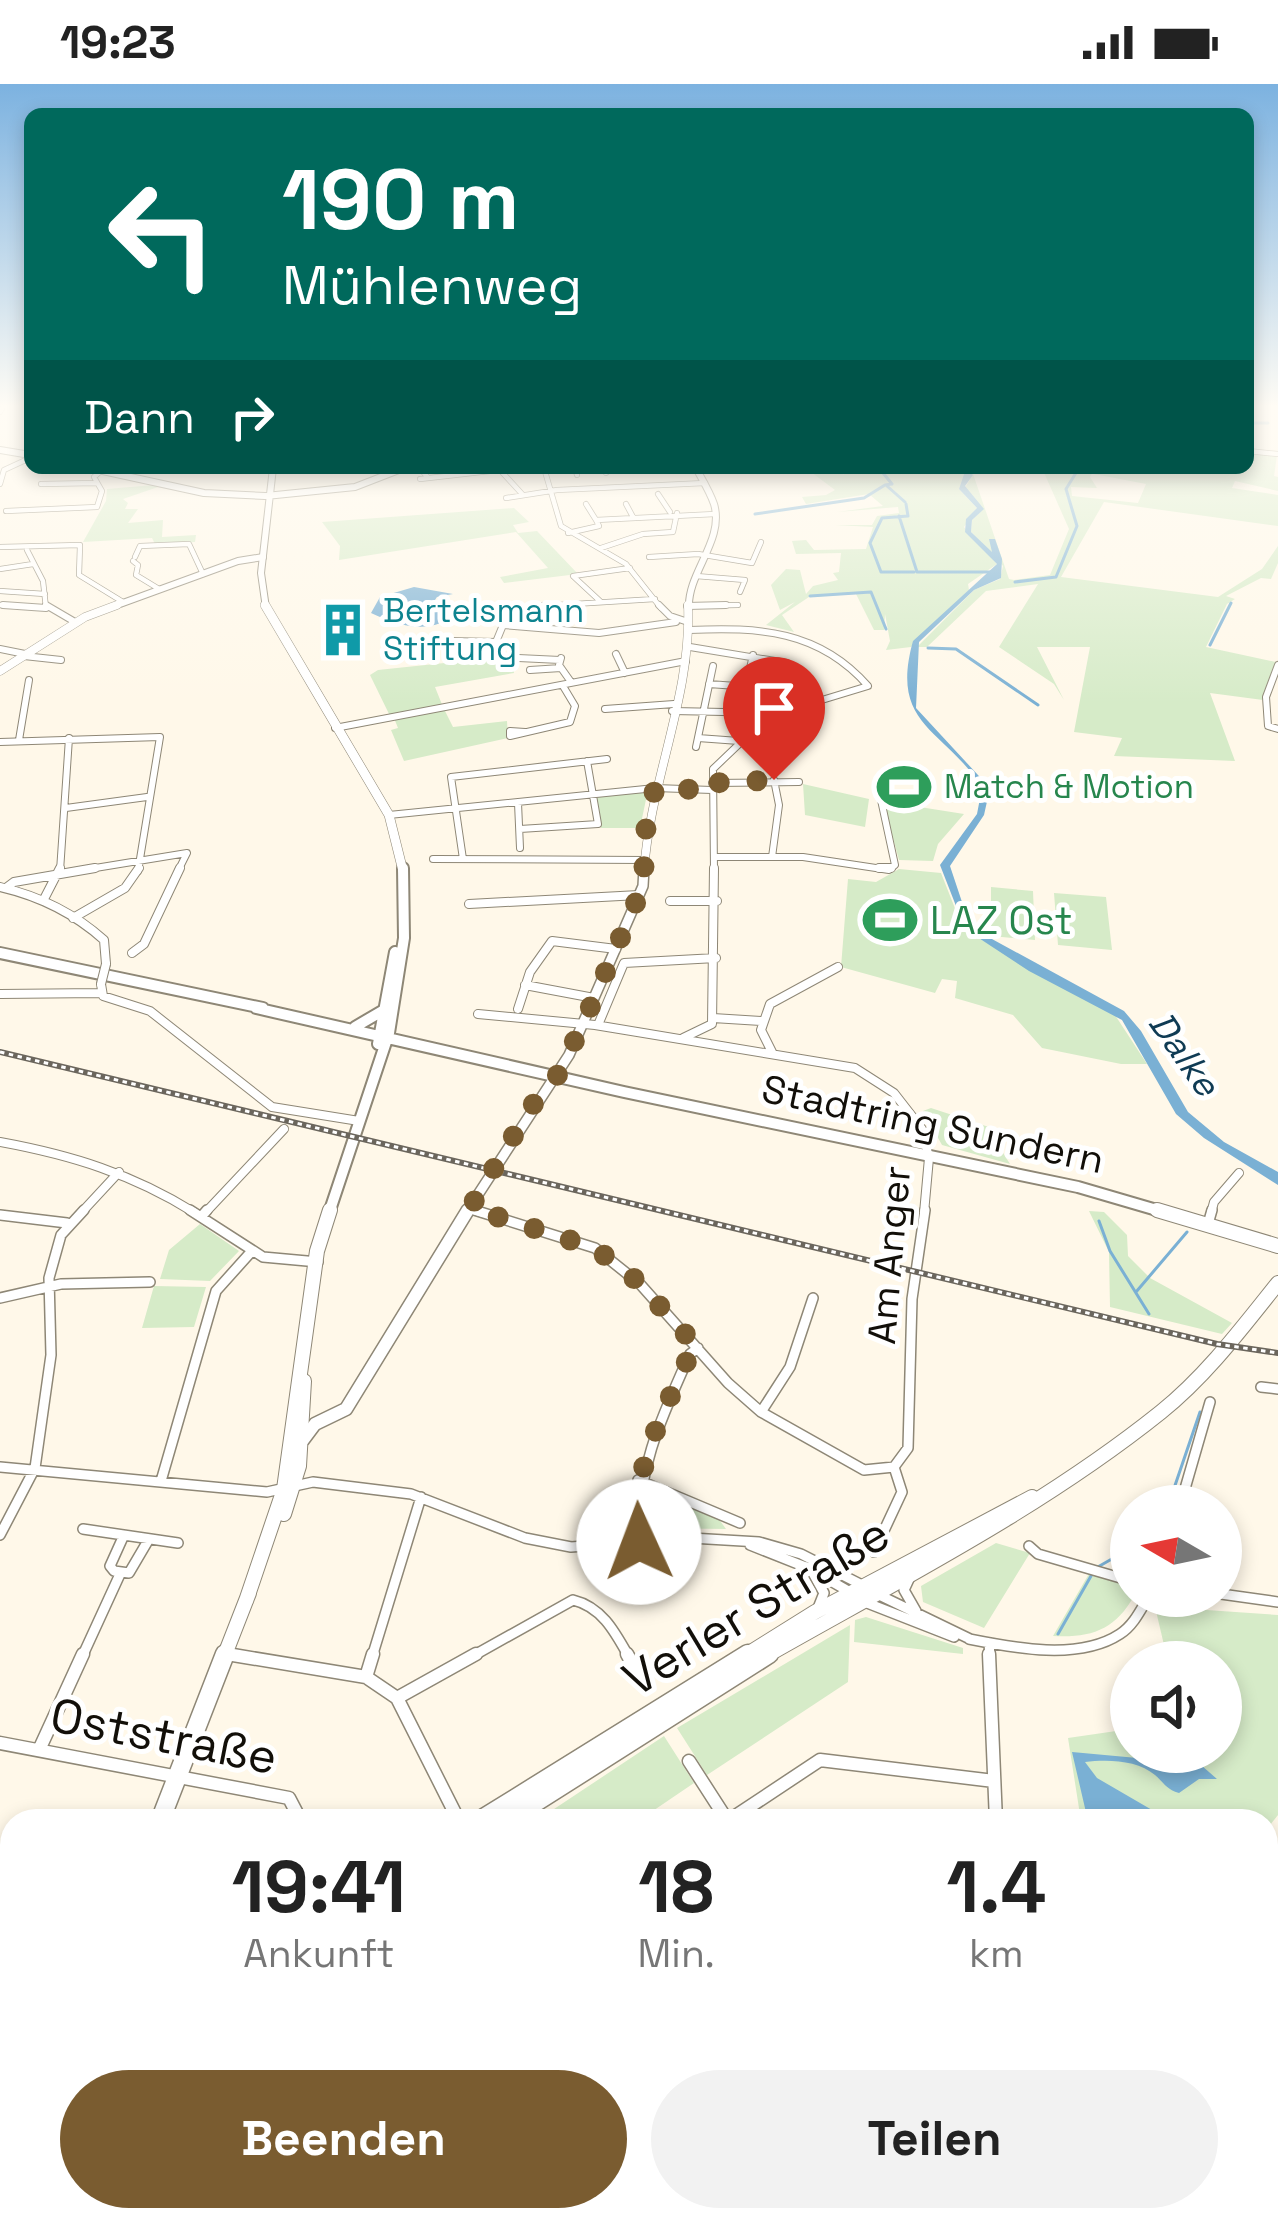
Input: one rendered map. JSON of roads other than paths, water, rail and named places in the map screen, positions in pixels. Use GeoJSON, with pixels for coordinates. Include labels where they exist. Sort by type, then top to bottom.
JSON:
{"type":"FeatureCollection","features":[{"type":"Feature","properties":{"kind":"main road"},"geometry":{"type":"LineString","coordinates":[[266,504],[260,559],[262,612],[389,815],[404,859],[403,954],[318,1260],[290,1487]]}},
{"type":"Feature","properties":{"kind":"main road"},"geometry":{"type":"LineString","coordinates":[[368,1092],[381,1059],[384,1010],[401,931]]}},
{"type":"Feature","properties":{"kind":"main road","name":"Stadtring Sundern"},"geometry":{"type":"LineString","coordinates":[[0,953],[1108,1194],[1278,1246]]}},
{"type":"Feature","properties":{"kind":"main road","name":"Stadtring Sundern"},"geometry":{"type":"LineString","coordinates":[[256,1008],[558,1073]]}},
{"type":"Feature","properties":{"kind":"main road"},"geometry":{"type":"LineString","coordinates":[[356,1027],[384,1010]]}},
{"type":"Feature","properties":{"kind":"main road"},"geometry":{"type":"LineString","coordinates":[[381,1059],[411,1045]]}},
{"type":"Feature","properties":{"kind":"main road","name":"Stadtring Sundern"},"geometry":{"type":"LineString","coordinates":[[1225,1229],[1278,1255]]}},
{"type":"Feature","properties":{"kind":"main road","name":"Verler Straße"},"geometry":{"type":"LineString","coordinates":[[498,1809],[815,1612],[911,1575],[1027,1509],[1190,1387],[1278,1283]]}},
{"type":"Feature","properties":{"kind":"main road"},"geometry":{"type":"LineString","coordinates":[[165,1809],[290,1487],[303,1440],[306,1338]]}},
{"type":"Feature","properties":{"kind":"main road","name":"Verler Straße"},"geometry":{"type":"LineString","coordinates":[[525,1809],[863,1593],[1081,1471]]}},
{"type":"Feature","properties":{"kind":"street"},"geometry":{"type":"LineString","coordinates":[[6,512],[96,504]]}},
{"type":"Feature","properties":{"kind":"street"},"geometry":{"type":"LineString","coordinates":[[555,504],[558,520],[568,533],[632,568],[676,622]]}},
{"type":"Feature","properties":{"kind":"street"},"geometry":{"type":"LineString","coordinates":[[626,504],[633,517]]}},
{"type":"Feature","properties":{"kind":"street"},"geometry":{"type":"LineString","coordinates":[[600,548],[643,534],[673,532],[674,513],[667,504]]}},
{"type":"Feature","properties":{"kind":"street"},"geometry":{"type":"LineString","coordinates":[[303,1440],[315,1424],[346,1409],[531,1107],[558,1073],[583,1024],[639,895],[655,788],[690,646],[687,606],[706,555],[715,504]]}},
{"type":"Feature","properties":{"kind":"street"},"geometry":{"type":"LineString","coordinates":[[586,505],[599,522]]}},
{"type":"Feature","properties":{"kind":"street"},"geometry":{"type":"LineString","coordinates":[[568,533],[633,517],[716,514]]}},
{"type":"Feature","properties":{"kind":"street"},"geometry":{"type":"LineString","coordinates":[[649,557],[706,555],[752,563],[761,542]]}},
{"type":"Feature","properties":{"kind":"street"},"geometry":{"type":"LineString","coordinates":[[159,590],[136,575],[134,559],[140,546],[189,544],[203,574]]}},
{"type":"Feature","properties":{"kind":"street"},"geometry":{"type":"LineString","coordinates":[[0,547],[80,545],[79,575],[123,602]]}},
{"type":"Feature","properties":{"kind":"street"},"geometry":{"type":"LineString","coordinates":[[28,549],[46,608]]}},
{"type":"Feature","properties":{"kind":"street"},"geometry":{"type":"LineString","coordinates":[[0,670],[75,622],[228,565],[260,559]]}},
{"type":"Feature","properties":{"kind":"street"},"geometry":{"type":"LineString","coordinates":[[0,569],[33,564]]}},
{"type":"Feature","properties":{"kind":"street"},"geometry":{"type":"LineString","coordinates":[[601,602],[572,576],[632,568]]}},
{"type":"Feature","properties":{"kind":"street"},"geometry":{"type":"LineString","coordinates":[[696,576],[721,578],[719,582],[742,588]]}},
{"type":"Feature","properties":{"kind":"street"},"geometry":{"type":"LineString","coordinates":[[0,591],[45,595]]}},
{"type":"Feature","properties":{"kind":"street"},"geometry":{"type":"LineString","coordinates":[[542,606],[655,599]]}},
{"type":"Feature","properties":{"kind":"street"},"geometry":{"type":"LineString","coordinates":[[0,604],[46,608],[75,622]]}},
{"type":"Feature","properties":{"kind":"street"},"geometry":{"type":"LineString","coordinates":[[687,606],[736,608]]}},
{"type":"Feature","properties":{"kind":"street"},"geometry":{"type":"LineString","coordinates":[[451,641],[496,642],[503,625],[599,633],[676,622],[765,627],[804,636],[840,657],[868,684],[864,690],[782,712],[605,709]]}},
{"type":"Feature","properties":{"kind":"street"},"geometry":{"type":"LineString","coordinates":[[690,646],[791,666],[805,703]]}},
{"type":"Feature","properties":{"kind":"street"},"geometry":{"type":"LineString","coordinates":[[0,649],[61,660]]}},
{"type":"Feature","properties":{"kind":"street"},"geometry":{"type":"LineString","coordinates":[[616,654],[625,674]]}},
{"type":"Feature","properties":{"kind":"street"},"geometry":{"type":"LineString","coordinates":[[746,686],[753,655]]}},
{"type":"Feature","properties":{"kind":"street"},"geometry":{"type":"LineString","coordinates":[[496,657],[561,661]]}},
{"type":"Feature","properties":{"kind":"street"},"geometry":{"type":"LineString","coordinates":[[527,670],[561,661]]}},
{"type":"Feature","properties":{"kind":"street"},"geometry":{"type":"LineString","coordinates":[[525,732],[570,722],[575,706],[561,661]]}},
{"type":"Feature","properties":{"kind":"street"},"geometry":{"type":"LineString","coordinates":[[334,728],[625,674],[665,662],[686,662]]}},
{"type":"Feature","properties":{"kind":"street"},"geometry":{"type":"LineString","coordinates":[[1278,665],[1266,706],[1268,726],[1278,729]]}},
{"type":"Feature","properties":{"kind":"street"},"geometry":{"type":"LineString","coordinates":[[713,666],[697,743],[740,742]]}},
{"type":"Feature","properties":{"kind":"street"},"geometry":{"type":"LineString","coordinates":[[19,740],[29,680]]}},
{"type":"Feature","properties":{"kind":"street"},"geometry":{"type":"LineString","coordinates":[[682,1038],[707,1028],[713,1018],[717,958],[714,766],[758,726],[764,688],[710,684]]}},
{"type":"Feature","properties":{"kind":"street"},"geometry":{"type":"LineString","coordinates":[[0,742],[154,735],[160,740],[147,797],[141,860],[129,885],[73,918]]}},
{"type":"Feature","properties":{"kind":"street"},"geometry":{"type":"LineString","coordinates":[[44,901],[60,874],[69,738]]}},
{"type":"Feature","properties":{"kind":"street"},"geometry":{"type":"LineString","coordinates":[[486,754],[490,771]]}},
{"type":"Feature","properties":{"kind":"street"},"geometry":{"type":"LineString","coordinates":[[463,859],[450,778],[607,759]]}},
{"type":"Feature","properties":{"kind":"street"},"geometry":{"type":"LineString","coordinates":[[520,829],[596,826],[587,760]]}},
{"type":"Feature","properties":{"kind":"street"},"geometry":{"type":"LineString","coordinates":[[772,857],[779,805],[774,780]]}},
{"type":"Feature","properties":{"kind":"street"},"geometry":{"type":"LineString","coordinates":[[389,815],[655,788],[799,782]]}},
{"type":"Feature","properties":{"kind":"street"},"geometry":{"type":"LineString","coordinates":[[65,808],[147,797]]}},
{"type":"Feature","properties":{"kind":"street"},"geometry":{"type":"LineString","coordinates":[[714,857],[892,868],[895,846],[881,800]]}},
{"type":"Feature","properties":{"kind":"street"},"geometry":{"type":"LineString","coordinates":[[518,802],[520,848]]}},
{"type":"Feature","properties":{"kind":"street"},"geometry":{"type":"LineString","coordinates":[[3,888],[187,853],[144,944],[132,953]]}},
{"type":"Feature","properties":{"kind":"street"},"geometry":{"type":"LineString","coordinates":[[433,859],[645,860]]}},
{"type":"Feature","properties":{"kind":"street"},"geometry":{"type":"LineString","coordinates":[[3,888],[44,901],[104,940],[101,988]]}},
{"type":"Feature","properties":{"kind":"street"},"geometry":{"type":"LineString","coordinates":[[469,904],[639,895]]}},
{"type":"Feature","properties":{"kind":"street"},"geometry":{"type":"LineString","coordinates":[[670,901],[716,901]]}},
{"type":"Feature","properties":{"kind":"street"},"geometry":{"type":"LineString","coordinates":[[518,1009],[535,961],[555,940],[616,949]]}},
{"type":"Feature","properties":{"kind":"street"},"geometry":{"type":"LineString","coordinates":[[598,1025],[624,963],[717,958]]}},
{"type":"Feature","properties":{"kind":"street"},"geometry":{"type":"LineString","coordinates":[[761,1021],[783,995],[838,968]]}},
{"type":"Feature","properties":{"kind":"street"},"geometry":{"type":"LineString","coordinates":[[525,985],[594,998]]}},
{"type":"Feature","properties":{"kind":"street"},"geometry":{"type":"LineString","coordinates":[[0,994],[101,988],[177,1029],[272,1107],[359,1121]]}},
{"type":"Feature","properties":{"kind":"street","name":"Am Anger"},"geometry":{"type":"LineString","coordinates":[[478,1014],[598,1025],[842,1063],[867,1072],[910,1112],[926,1139],[929,1156],[912,1299],[908,1448],[894,1467],[902,1492],[874,1552]]}},
{"type":"Feature","properties":{"kind":"street"},"geometry":{"type":"LineString","coordinates":[[713,1018],[761,1021]]}},
{"type":"Feature","properties":{"kind":"street"},"geometry":{"type":"LineString","coordinates":[[761,1021],[772,1052]]}},
{"type":"Feature","properties":{"kind":"street"},"geometry":{"type":"LineString","coordinates":[[201,1217],[284,1129]]}},
{"type":"Feature","properties":{"kind":"street"},"geometry":{"type":"LineString","coordinates":[[0,1142],[76,1156],[119,1172],[201,1217],[251,1252],[275,1259],[318,1260]]}},
{"type":"Feature","properties":{"kind":"street"},"geometry":{"type":"LineString","coordinates":[[0,1535],[35,1468],[51,1355],[48,1286],[67,1223],[119,1172]]}},
{"type":"Feature","properties":{"kind":"street"},"geometry":{"type":"LineString","coordinates":[[1208,1224],[1214,1202],[1239,1173]]}},
{"type":"Feature","properties":{"kind":"street"},"geometry":{"type":"LineString","coordinates":[[470,1208],[595,1248],[636,1280],[761,1412],[864,1470],[894,1467]]}},
{"type":"Feature","properties":{"kind":"street"},"geometry":{"type":"LineString","coordinates":[[0,1215],[67,1223]]}},
{"type":"Feature","properties":{"kind":"street"},"geometry":{"type":"LineString","coordinates":[[161,1481],[216,1291],[251,1252]]}},
{"type":"Feature","properties":{"kind":"street"},"geometry":{"type":"LineString","coordinates":[[0,1298],[48,1286],[150,1282]]}},
{"type":"Feature","properties":{"kind":"street"},"geometry":{"type":"LineString","coordinates":[[761,1412],[790,1367],[813,1298]]}},
{"type":"Feature","properties":{"kind":"street"},"geometry":{"type":"LineString","coordinates":[[639,1542],[638,1480],[675,1386],[690,1354],[698,1348]]}},
{"type":"Feature","properties":{"kind":"street"},"geometry":{"type":"LineString","coordinates":[[1261,1387],[1278,1389]]}},
{"type":"Feature","properties":{"kind":"street"},"geometry":{"type":"LineString","coordinates":[[1187,1485],[1210,1402]]}},
{"type":"Feature","properties":{"kind":"street"},"geometry":{"type":"LineString","coordinates":[[0,1467],[267,1492],[313,1482],[421,1497],[547,1544],[591,1547],[740,1541],[801,1554],[936,1633],[988,1643],[1099,1644],[1118,1636],[1136,1617]]}},
{"type":"Feature","properties":{"kind":"street"},"geometry":{"type":"LineString","coordinates":[[638,1480],[740,1523]]}},
{"type":"Feature","properties":{"kind":"street"},"geometry":{"type":"LineString","coordinates":[[365,1677],[421,1497]]}},
{"type":"Feature","properties":{"kind":"street"},"geometry":{"type":"LineString","coordinates":[[83,1529],[178,1543]]}},
{"type":"Feature","properties":{"kind":"street"},"geometry":{"type":"LineString","coordinates":[[124,1535],[110,1566],[122,1572],[136,1569],[149,1539]]}},
{"type":"Feature","properties":{"kind":"street"},"geometry":{"type":"LineString","coordinates":[[740,1541],[970,1639]]}},
{"type":"Feature","properties":{"kind":"street"},"geometry":{"type":"LineString","coordinates":[[1030,1546],[1038,1554],[1110,1575]]}},
{"type":"Feature","properties":{"kind":"street"},"geometry":{"type":"LineString","coordinates":[[808,1568],[824,1593],[815,1612]]}},
{"type":"Feature","properties":{"kind":"street"},"geometry":{"type":"LineString","coordinates":[[39,1750],[122,1572]]}},
{"type":"Feature","properties":{"kind":"street"},"geometry":{"type":"LineString","coordinates":[[911,1575],[904,1590],[920,1617]]}},
{"type":"Feature","properties":{"kind":"street"},"geometry":{"type":"LineString","coordinates":[[1242,1597],[1278,1602]]}},
{"type":"Feature","properties":{"kind":"street"},"geometry":{"type":"LineString","coordinates":[[397,1698],[574,1600],[586,1601],[599,1611],[642,1682]]}},
{"type":"Feature","properties":{"kind":"street"},"geometry":{"type":"LineString","coordinates":[[988,1643],[995,1809]]}},
{"type":"Feature","properties":{"kind":"street"},"geometry":{"type":"LineString","coordinates":[[226,1654],[365,1677],[397,1698],[453,1809]]}},
{"type":"Feature","properties":{"kind":"street","name":"Oststraße"},"geometry":{"type":"LineString","coordinates":[[0,1744],[289,1798],[295,1809]]}},
{"type":"Feature","properties":{"kind":"street"},"geometry":{"type":"LineString","coordinates":[[746,1809],[820,1760],[994,1780]]}},
{"type":"Feature","properties":{"kind":"street"},"geometry":{"type":"LineString","coordinates":[[689,1761],[720,1809]]}},
{"type":"Feature","properties":{"kind":"water"},"geometry":{"type":"Polygon","coordinates":[[[973,504],[984,509],[972,520],[971,532],[992,552],[989,539],[995,539],[1002,559],[1001,578],[974,590],[919,642],[916,708],[990,788],[984,815],[950,866],[966,914],[981,933],[1124,1011],[1141,1031],[1188,1112],[1224,1142],[1278,1172],[1278,1185],[1204,1138],[1176,1114],[1122,1020],[1029,971],[965,929],[940,865],[977,814],[982,788],[915,709],[908,692],[908,670],[913,641],[997,564],[965,532],[966,519],[977,508],[973,504]]]}},
{"type":"Feature","properties":{"kind":"water"},"geometry":{"type":"Polygon","coordinates":[[[414,587],[453,594],[437,597],[433,603],[445,606],[461,601],[461,610],[450,619],[426,626],[403,625],[371,613],[380,597],[414,587]]]}},
{"type":"Feature","properties":{"kind":"water"},"geometry":{"type":"Polygon","coordinates":[[[1072,1752],[1110,1756],[1110,1761],[1085,1762],[1097,1778],[1150,1809],[1085,1809],[1072,1752]]]}},
{"type":"Feature","properties":{"kind":"water"},"geometry":{"type":"Polygon","coordinates":[[[1152,1773],[1210,1773],[1217,1779],[1199,1779],[1179,1793],[1152,1773]]]}},
{"type":"Feature","properties":{"kind":"waterway"},"geometry":{"type":"LineString","coordinates":[[755,514],[822,504]]}},
{"type":"Feature","properties":{"kind":"waterway"},"geometry":{"type":"LineString","coordinates":[[899,517],[908,516],[906,504]]}},
{"type":"Feature","properties":{"kind":"waterway"},"geometry":{"type":"LineString","coordinates":[[1015,582],[1056,577],[1077,526],[1071,504]]}},
{"type":"Feature","properties":{"kind":"waterway"},"geometry":{"type":"LineString","coordinates":[[899,517],[917,572],[994,572]]}},
{"type":"Feature","properties":{"kind":"waterway"},"geometry":{"type":"LineString","coordinates":[[899,517],[882,518],[870,543],[881,572],[914,572]]}},
{"type":"Feature","properties":{"kind":"waterway"},"geometry":{"type":"LineString","coordinates":[[810,596],[871,592],[886,629]]}},
{"type":"Feature","properties":{"kind":"waterway"},"geometry":{"type":"LineString","coordinates":[[1210,645],[1231,603]]}},
{"type":"Feature","properties":{"kind":"waterway"},"geometry":{"type":"LineString","coordinates":[[928,648],[956,649],[1038,705]]}},
{"type":"Feature","properties":{"kind":"waterway"},"geometry":{"type":"LineString","coordinates":[[1099,1221],[1110,1251],[1149,1314]]}},
{"type":"Feature","properties":{"kind":"waterway"},"geometry":{"type":"LineString","coordinates":[[1136,1292],[1187,1232]]}},
{"type":"Feature","properties":{"kind":"waterway"},"geometry":{"type":"LineString","coordinates":[[1175,1485],[1200,1412]]}},
{"type":"Feature","properties":{"kind":"waterway"},"geometry":{"type":"LineString","coordinates":[[1096,1568],[1110,1560]]}},
{"type":"Feature","properties":{"kind":"waterway"},"geometry":{"type":"LineString","coordinates":[[1058,1634],[1091,1576]]}},
{"type":"Feature","properties":{"kind":"railway"},"geometry":{"type":"LineString","coordinates":[[0,1052],[1217,1344],[1278,1353]]}},
{"type":"Feature","properties":{"kind":"place","name":"Bertelsmann Stiftung"},"geometry":{"type":"Point","coordinates":[343,630]}},
{"type":"Feature","properties":{"kind":"place","name":"Match & Motion"},"geometry":{"type":"Point","coordinates":[904,787]}},
{"type":"Feature","properties":{"kind":"place","name":"LAZ Ost"},"geometry":{"type":"Point","coordinates":[890,920]}},
{"type":"Feature","properties":{"kind":"water label","name":"Dalke"},"geometry":{"type":"Point","coordinates":[1184,1054]}}]}
